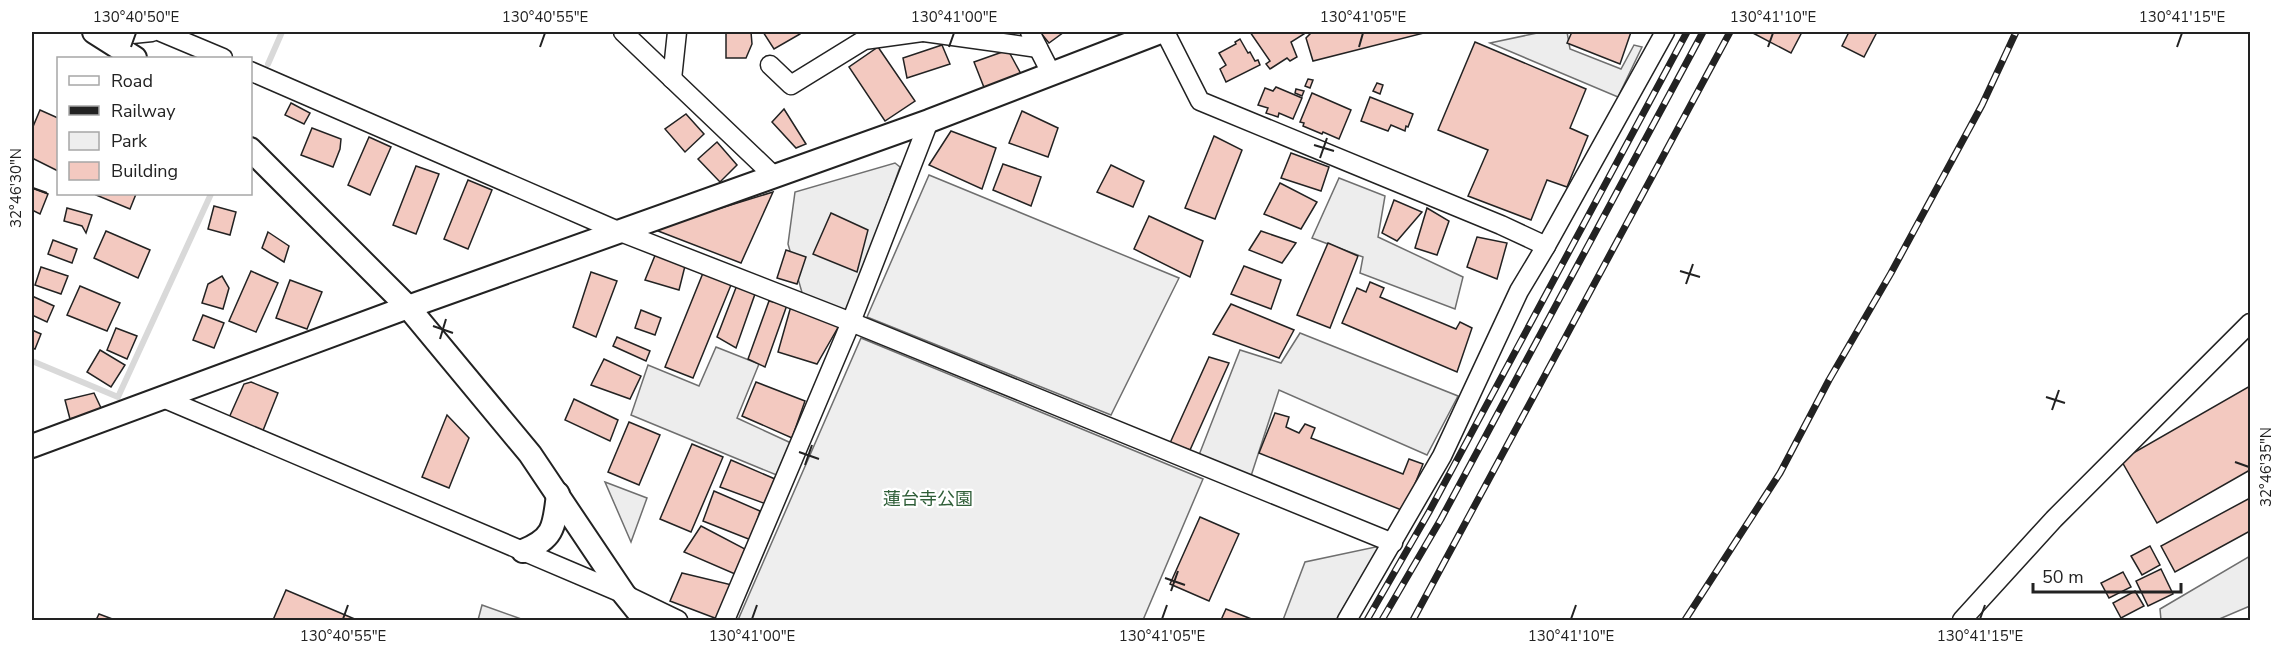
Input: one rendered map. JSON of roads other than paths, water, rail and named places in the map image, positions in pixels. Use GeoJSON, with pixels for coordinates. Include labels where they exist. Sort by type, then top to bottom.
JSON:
{"type":"FeatureCollection","features":[{"type":"Feature","properties":{"kind":"street"},"geometry":{"type":"LineString","coordinates":[[98,34],[152,32]]}},
{"type":"Feature","properties":{"kind":"street"},"geometry":{"type":"LineString","coordinates":[[160,32],[221,57]]}},
{"type":"Feature","properties":{"kind":"street"},"geometry":{"type":"LineString","coordinates":[[623,32],[774,176]]}},
{"type":"Feature","properties":{"kind":"street"},"geometry":{"type":"LineString","coordinates":[[672,80],[677,32]]}},
{"type":"Feature","properties":{"kind":"street"},"geometry":{"type":"LineString","coordinates":[[770,64],[790,85],[864,40],[923,32],[1038,48]]}},
{"type":"Feature","properties":{"kind":"street"},"geometry":{"type":"LineString","coordinates":[[1030,32],[1052,75]]}},
{"type":"Feature","properties":{"kind":"street"},"geometry":{"type":"LineString","coordinates":[[32,447],[408,307],[929,122],[1160,32]]}},
{"type":"Feature","properties":{"kind":"street"},"geometry":{"type":"LineString","coordinates":[[1165,32],[1200,101],[1502,225],[1546,246]]}},
{"type":"Feature","properties":{"kind":"street"},"geometry":{"type":"LineString","coordinates":[[1347,621],[1442,456],[1519,291],[1665,32]]}},
{"type":"Feature","properties":{"kind":"street"},"geometry":{"type":"LineString","coordinates":[[98,34],[133,57]]}},
{"type":"Feature","properties":{"kind":"street"},"geometry":{"type":"LineString","coordinates":[[252,72],[618,231],[851,322],[1393,543]]}},
{"type":"Feature","properties":{"kind":"street"},"geometry":{"type":"LineString","coordinates":[[725,621],[851,322],[929,122]]}},
{"type":"Feature","properties":{"kind":"street"},"geometry":{"type":"LineString","coordinates":[[252,151],[408,307],[530,454],[624,594],[645,621]]}},
{"type":"Feature","properties":{"kind":"street"},"geometry":{"type":"LineString","coordinates":[[1962,621],[2054,519],[2250,323]]}},
{"type":"Feature","properties":{"kind":"street"},"geometry":{"type":"LineString","coordinates":[[163,398],[523,550],[624,594],[678,621]]}},
{"type":"Feature","properties":{"kind":"street"},"geometry":{"type":"LineString","coordinates":[[523,550],[540,544],[550,532],[555,518],[558,494]]}},
{"type":"Feature","properties":{"kind":"street"},"geometry":{"type":"LineString","coordinates":[[624,594],[635,621]]}},
{"type":"Feature","properties":{"kind":"waterway"},"geometry":{"type":"LineString","coordinates":[[268,64],[282,32]]}},
{"type":"Feature","properties":{"kind":"waterway"},"geometry":{"type":"LineString","coordinates":[[32,361],[118,397],[211,195]]}},
{"type":"Feature","properties":{"kind":"railway"},"geometry":{"type":"LineString","coordinates":[[1367,620],[1429,512],[1687,32]]}},
{"type":"Feature","properties":{"kind":"railway"},"geometry":{"type":"LineString","coordinates":[[1382,620],[1441,519],[1703,32]]}},
{"type":"Feature","properties":{"kind":"railway"},"geometry":{"type":"LineString","coordinates":[[1413,620],[1730,32]]}},
{"type":"Feature","properties":{"kind":"railway"},"geometry":{"type":"LineString","coordinates":[[1685,620],[1780,473],[1982,105],[2016,32]]}},
{"type":"Feature","properties":{"kind":"park label","name":"蓮台寺公園"},"geometry":{"type":"Point","coordinates":[928,499]}}]}
